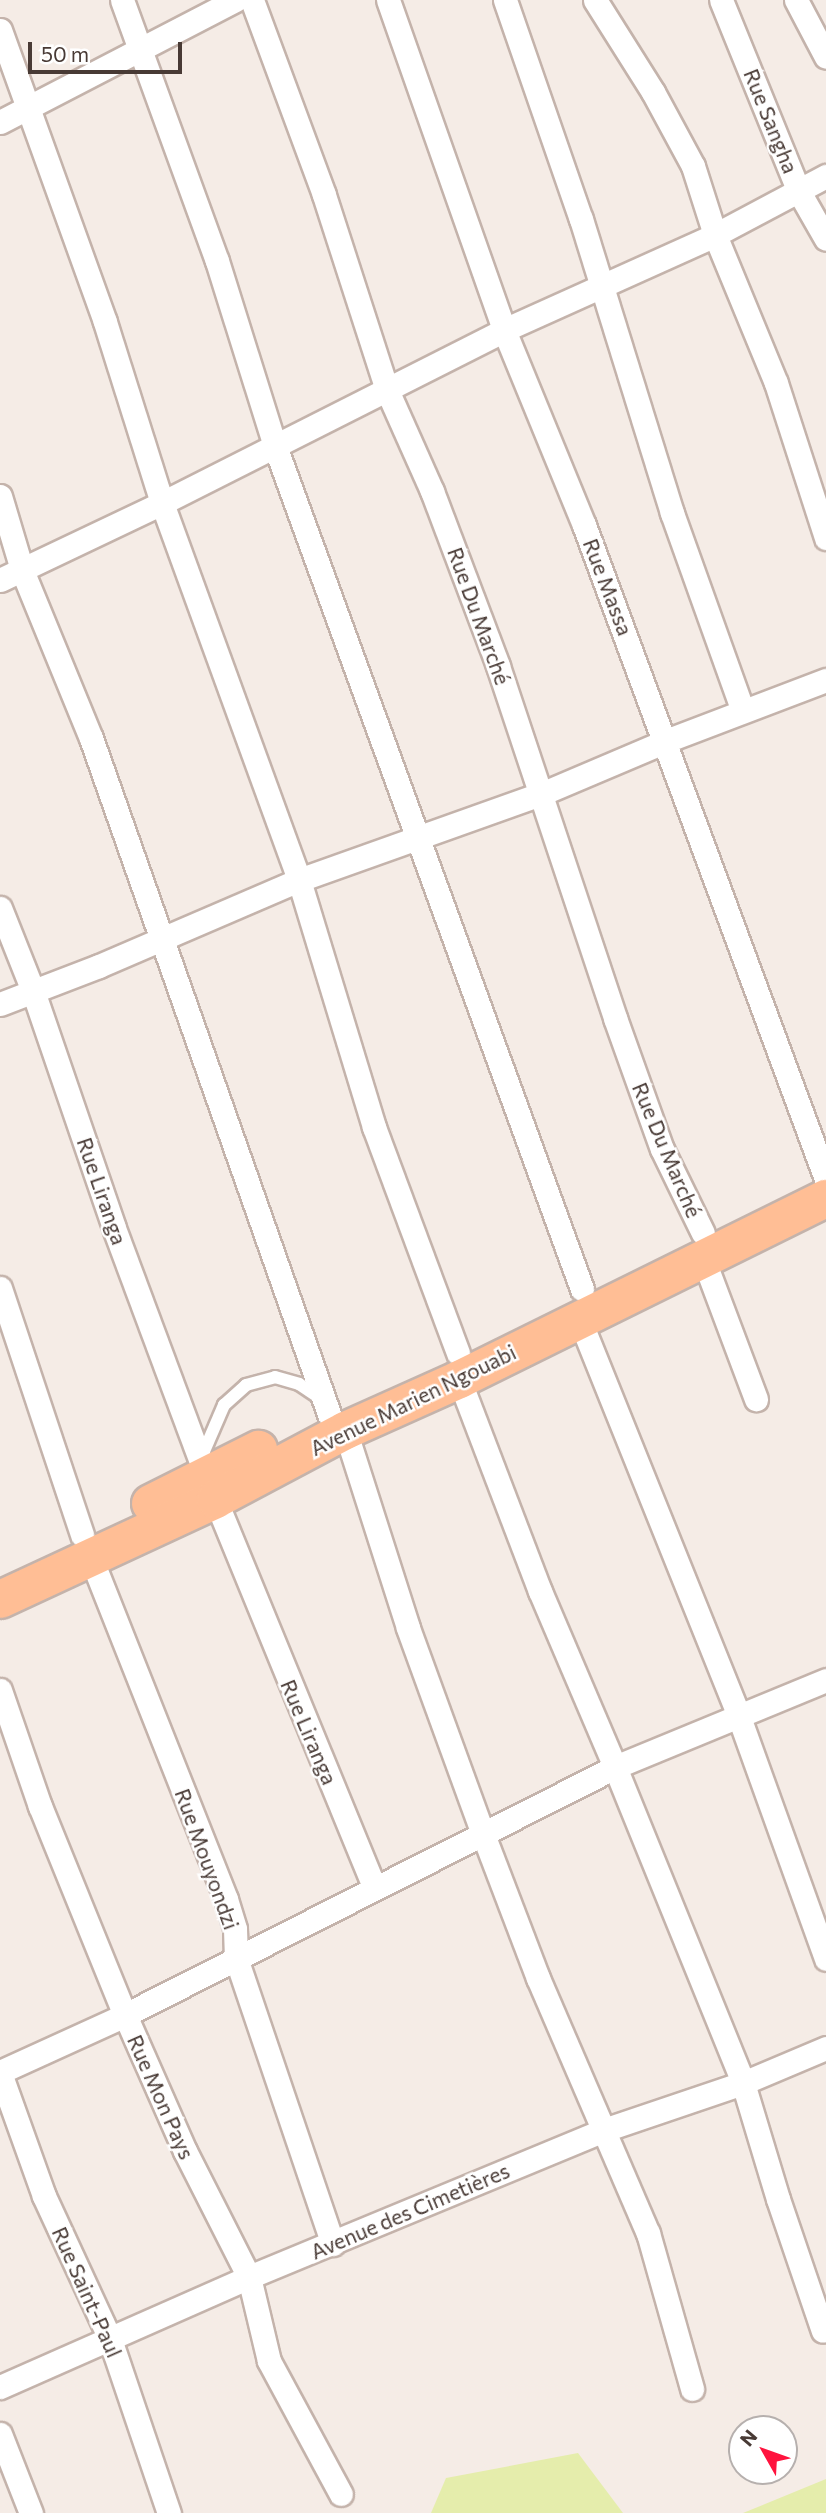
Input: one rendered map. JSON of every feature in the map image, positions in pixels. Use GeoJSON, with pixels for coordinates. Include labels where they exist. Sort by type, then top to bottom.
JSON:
{"type":"FeatureCollection","features":[{"type":"Feature","properties":{"kind":"main road"},"geometry":{"type":"LineString","coordinates":[[703,1246],[826,1176]]}},
{"type":"Feature","properties":{"kind":"main road","name":"Avenue Marien Ngouabi"},"geometry":{"type":"LineString","coordinates":[[0,1600],[87,1546],[207,1478],[333,1415],[458,1366],[581,1303],[703,1246],[826,1198]]}},
{"type":"Feature","properties":{"kind":"main road"},"geometry":{"type":"LineString","coordinates":[[0,1574],[87,1546]]}},
{"type":"Feature","properties":{"kind":"street"},"geometry":{"type":"LineString","coordinates":[[122,0],[217,261],[275,446],[418,836],[581,1303],[739,1717],[826,1959]]}},
{"type":"Feature","properties":{"kind":"street"},"geometry":{"type":"LineString","coordinates":[[0,122],[235,0]]}},
{"type":"Feature","properties":{"kind":"street","name":"Rue Du Marché"},"geometry":{"type":"LineString","coordinates":[[252,0],[324,195],[387,390],[432,491],[498,666],[615,1018],[703,1246],[756,1399]]}},
{"type":"Feature","properties":{"kind":"street","name":"Rue Massa"},"geometry":{"type":"LineString","coordinates":[[388,0],[504,330],[584,525],[826,1176]]}},
{"type":"Feature","properties":{"kind":"street"},"geometry":{"type":"LineString","coordinates":[[505,0],[582,219],[600,286],[672,513],[743,710]]}},
{"type":"Feature","properties":{"kind":"street"},"geometry":{"type":"LineString","coordinates":[[594,0],[653,92],[693,166],[715,235],[776,383],[826,538]]}},
{"type":"Feature","properties":{"kind":"street","name":"Rue Sangha"},"geometry":{"type":"LineString","coordinates":[[721,0],[798,190],[826,239]]}},
{"type":"Feature","properties":{"kind":"street"},"geometry":{"type":"LineString","coordinates":[[796,0],[826,57]]}},
{"type":"Feature","properties":{"kind":"street"},"geometry":{"type":"LineString","coordinates":[[0,30],[30,107],[105,322],[162,503],[299,880],[374,1127],[458,1366],[540,1591],[615,1767],[743,2083],[778,2199],[823,2331]]}},
{"type":"Feature","properties":{"kind":"street"},"geometry":{"type":"LineString","coordinates":[[0,580],[162,503],[504,330],[715,235],[826,176]]}},
{"type":"Feature","properties":{"kind":"street"},"geometry":{"type":"LineString","coordinates":[[0,496],[22,570],[91,738],[483,1834],[601,2131],[648,2233],[692,2389]]}},
{"type":"Feature","properties":{"kind":"street"},"geometry":{"type":"LineString","coordinates":[[0,1004],[299,880],[541,794],[743,710],[826,680]]}},
{"type":"Feature","properties":{"kind":"street","name":"Rue Liranga"},"geometry":{"type":"LineString","coordinates":[[0,908],[33,991],[114,1228],[207,1478],[374,1886]]}},
{"type":"Feature","properties":{"kind":"street","name":"Rue Mouyondzi"},"geometry":{"type":"LineString","coordinates":[[0,1288],[87,1546],[226,1899],[235,1928],[236,1958],[333,2244]]}},
{"type":"Feature","properties":{"kind":"street"},"geometry":{"type":"LineString","coordinates":[[0,2073],[125,2015],[374,1886],[615,1767],[826,1679]]}},
{"type":"Feature","properties":{"kind":"street","name":"Rue Mon Pays"},"geometry":{"type":"LineString","coordinates":[[0,1690],[40,1807],[125,2015],[185,2151],[249,2277],[270,2361],[341,2494]]}},
{"type":"Feature","properties":{"kind":"street","name":"Avenue des Cimetières"},"geometry":{"type":"LineString","coordinates":[[0,2387],[249,2277],[601,2131],[743,2083],[826,2048]]}},
{"type":"Feature","properties":{"kind":"street","name":"Rue Saint-Paul"},"geometry":{"type":"LineString","coordinates":[[0,2073],[44,2196],[110,2339],[169,2513]]}},
{"type":"Feature","properties":{"kind":"street"},"geometry":{"type":"LineString","coordinates":[[0,2434],[31,2513]]}},
{"type":"Feature","properties":{"kind":"lane"},"geometry":{"type":"LineString","coordinates":[[207,1478],[224,1405],[246,1385],[275,1377],[299,1384],[333,1415]]}},
{"type":"Feature","properties":{"kind":"green space"},"geometry":{"type":"Polygon","coordinates":[[[578,2453],[623,2513],[431,2513],[446,2478],[578,2453]]]}},
{"type":"Feature","properties":{"kind":"green space"},"geometry":{"type":"Polygon","coordinates":[[[826,2479],[826,2513],[743,2513],[826,2479]]]}}]}
